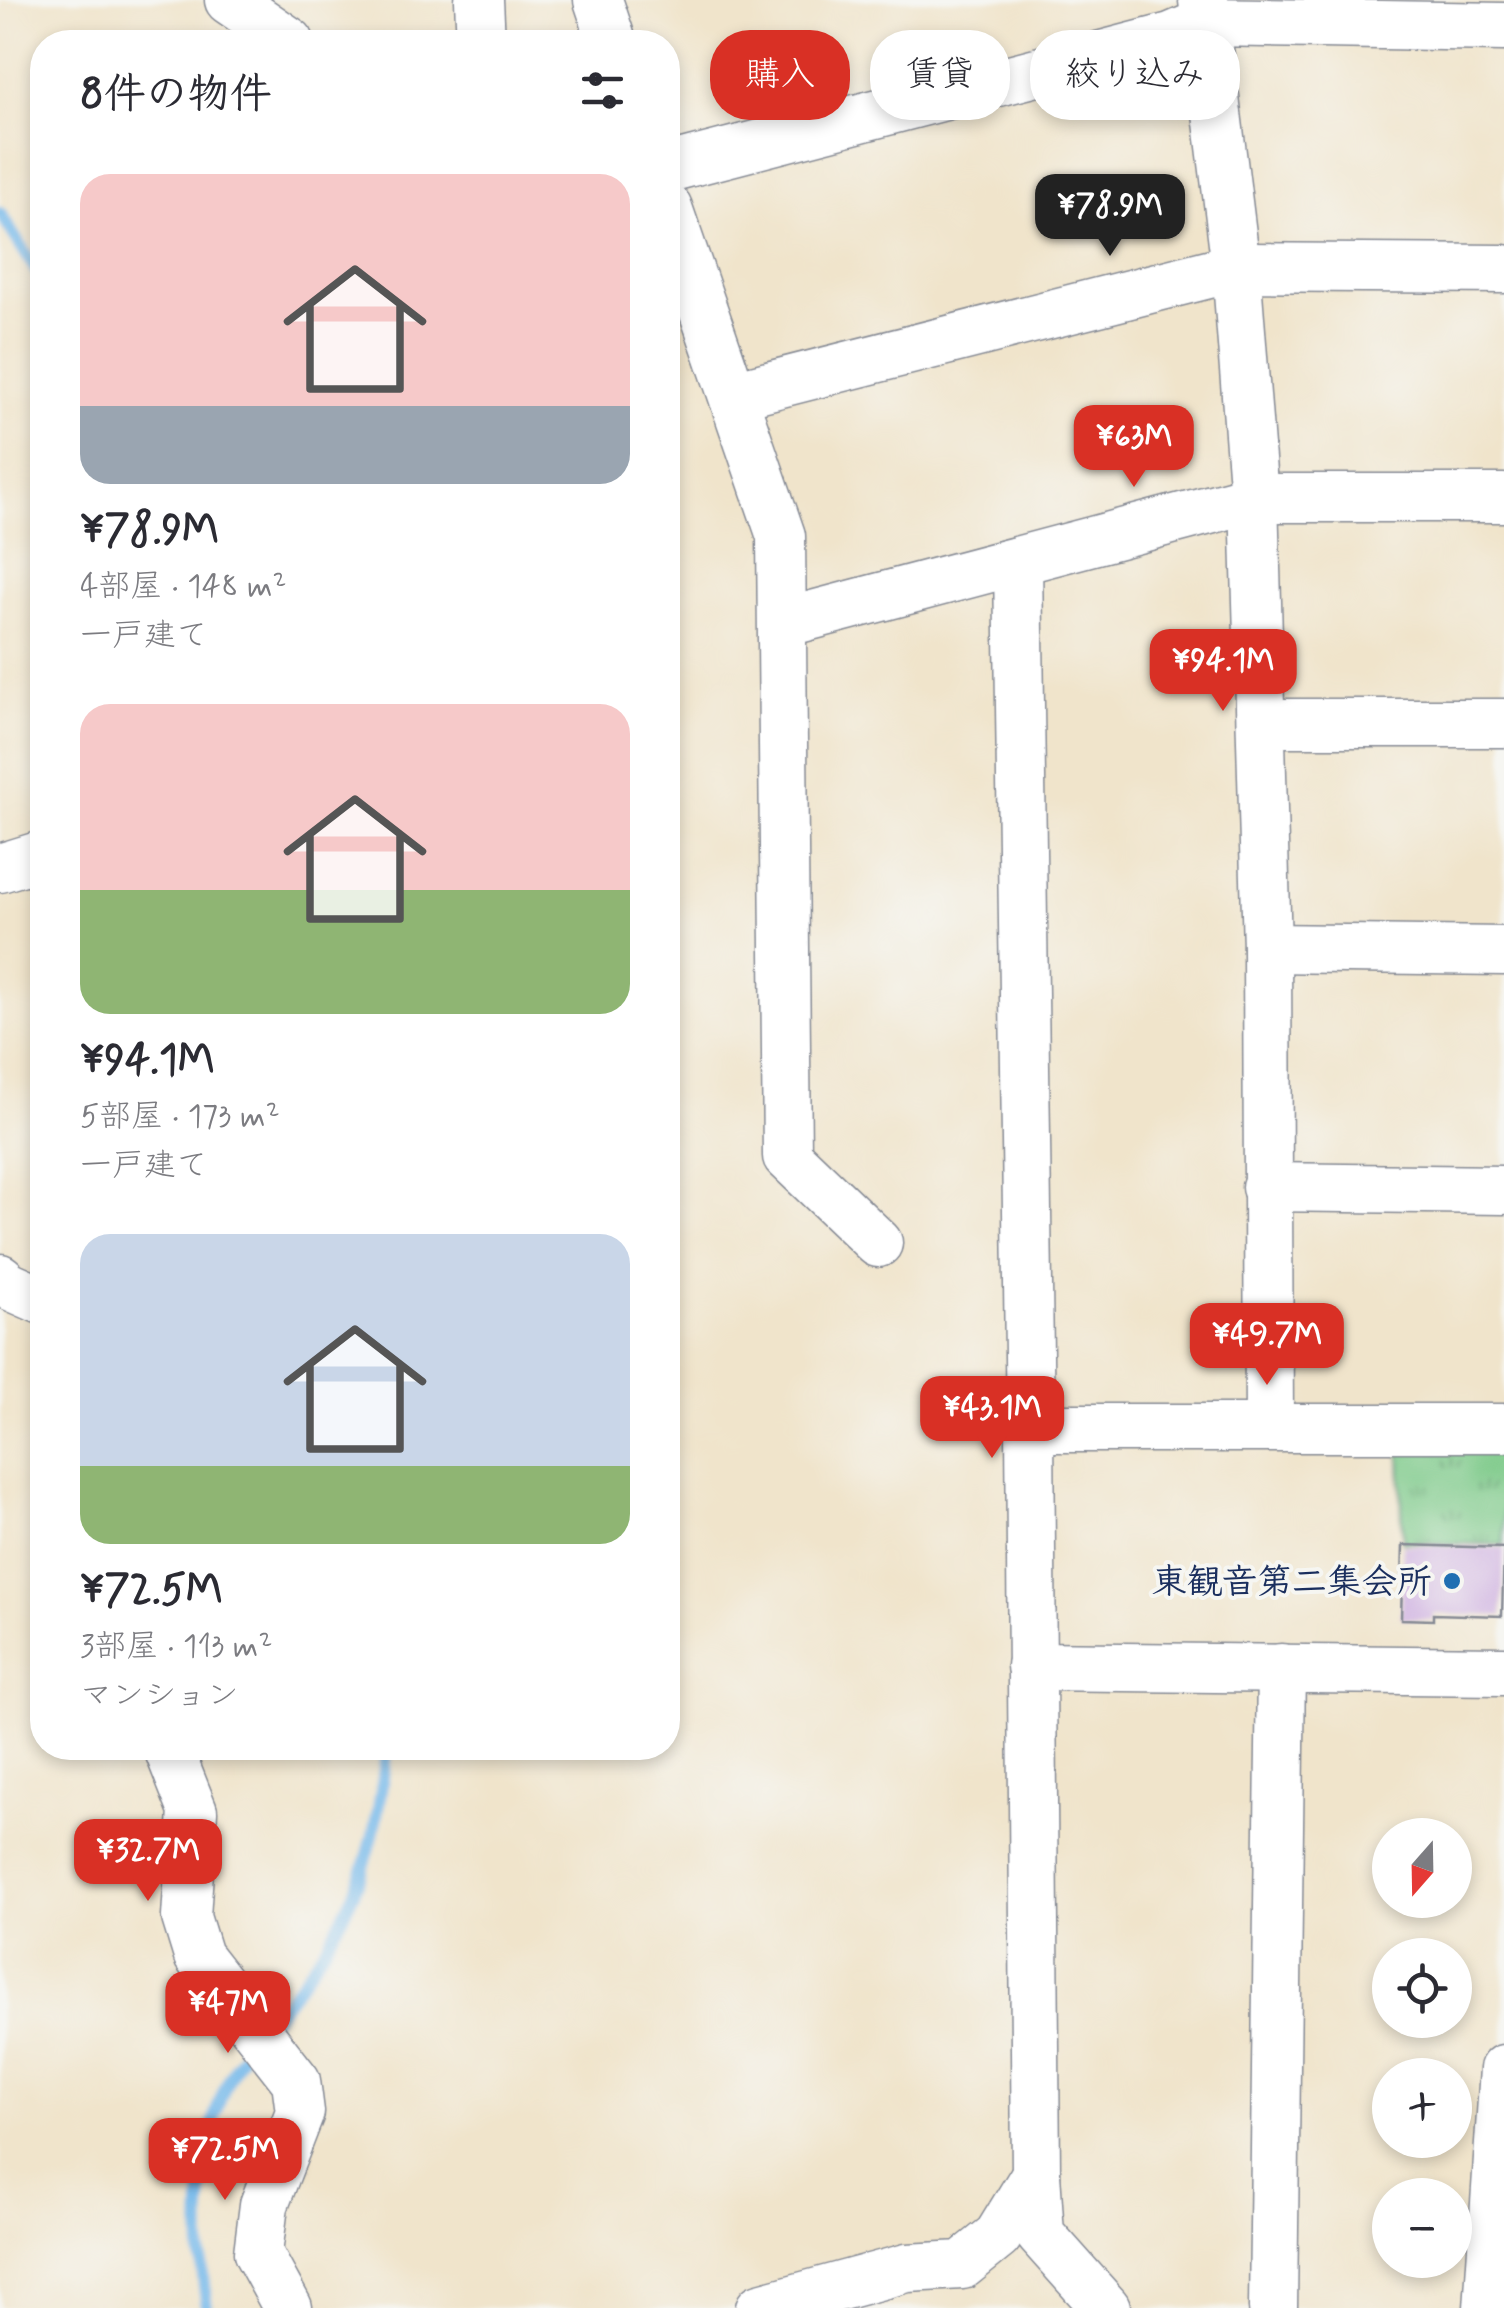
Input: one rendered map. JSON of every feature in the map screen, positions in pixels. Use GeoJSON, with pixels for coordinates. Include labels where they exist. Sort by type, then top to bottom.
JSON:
{"type":"FeatureCollection","features":[{"type":"Feature","properties":{"kind":"street"},"geometry":{"type":"LineString","coordinates":[[229,0],[273,30]]}},
{"type":"Feature","properties":{"kind":"street"},"geometry":{"type":"LineString","coordinates":[[479,0],[480,30]]}},
{"type":"Feature","properties":{"kind":"street"},"geometry":{"type":"LineString","coordinates":[[598,0],[608,30]]}},
{"type":"Feature","properties":{"kind":"street"},"geometry":{"type":"LineString","coordinates":[[680,165],[1171,36],[1204,11],[1504,27]]}},
{"type":"Feature","properties":{"kind":"street"},"geometry":{"type":"LineString","coordinates":[[1204,11],[1236,266],[1254,498],[1267,948],[1269,1426]]}},
{"type":"Feature","properties":{"kind":"street"},"geometry":{"type":"LineString","coordinates":[[680,243],[782,536],[787,1156],[878,1243]]}},
{"type":"Feature","properties":{"kind":"street"},"geometry":{"type":"LineString","coordinates":[[733,395],[1236,266],[1504,269]]}},
{"type":"Feature","properties":{"kind":"street"},"geometry":{"type":"LineString","coordinates":[[782,623],[1254,498],[1504,498]]}},
{"type":"Feature","properties":{"kind":"street"},"geometry":{"type":"LineString","coordinates":[[1018,560],[1036,2174],[1040,2234],[1106,2308]]}},
{"type":"Feature","properties":{"kind":"street"},"geometry":{"type":"LineString","coordinates":[[1262,723],[1504,723]]}},
{"type":"Feature","properties":{"kind":"street"},"geometry":{"type":"LineString","coordinates":[[0,868],[30,859]]}},
{"type":"Feature","properties":{"kind":"street"},"geometry":{"type":"LineString","coordinates":[[1267,948],[1504,950]]}},
{"type":"Feature","properties":{"kind":"street"},"geometry":{"type":"LineString","coordinates":[[1266,1187],[1504,1190]]}},
{"type":"Feature","properties":{"kind":"street"},"geometry":{"type":"LineString","coordinates":[[0,1278],[30,1295]]}},
{"type":"Feature","properties":{"kind":"street"},"geometry":{"type":"LineString","coordinates":[[1030,1428],[1504,1428]]}},
{"type":"Feature","properties":{"kind":"street"},"geometry":{"type":"LineString","coordinates":[[1032,1666],[1504,1670]]}},
{"type":"Feature","properties":{"kind":"street"},"geometry":{"type":"LineString","coordinates":[[1273,2308],[1281,1668]]}},
{"type":"Feature","properties":{"kind":"street"},"geometry":{"type":"LineString","coordinates":[[173,1760],[193,1811],[186,1917],[198,1956],[296,2081],[300,2112],[264,2206],[258,2253],[288,2308]]}},
{"type":"Feature","properties":{"kind":"street"},"geometry":{"type":"LineString","coordinates":[[1488,2308],[1504,2069]]}},
{"type":"Feature","properties":{"kind":"street"},"geometry":{"type":"LineString","coordinates":[[760,2308],[907,2268],[962,2265],[998,2236],[1036,2174]]}},
{"type":"Feature","properties":{"kind":"green space"},"geometry":{"type":"Polygon","coordinates":[[[1400,1450],[1504,1450],[1504,1545],[1403,1542],[1400,1450]]]}},
{"type":"Feature","properties":{"kind":"building","name":"東観音第二集会所"},"geometry":{"type":"Polygon","coordinates":[[[1403,1545],[1504,1548],[1502,1616],[1433,1614],[1433,1620],[1401,1619],[1403,1545]]]}},
{"type":"Feature","properties":{"kind":"waterway"},"geometry":{"type":"LineString","coordinates":[[0,213],[30,261]]}},
{"type":"Feature","properties":{"kind":"waterway"},"geometry":{"type":"LineString","coordinates":[[266,2026],[313,1964],[352,1896],[373,1835],[385,1760]]}},
{"type":"Feature","properties":{"kind":"waterway"},"geometry":{"type":"LineString","coordinates":[[207,2308],[201,2241],[204,2169],[220,2100],[252,2041]]}},
{"type":"Feature","properties":{"kind":"place","name":"東観音第二集会所"},"geometry":{"type":"Point","coordinates":[1452,1581]}}]}
